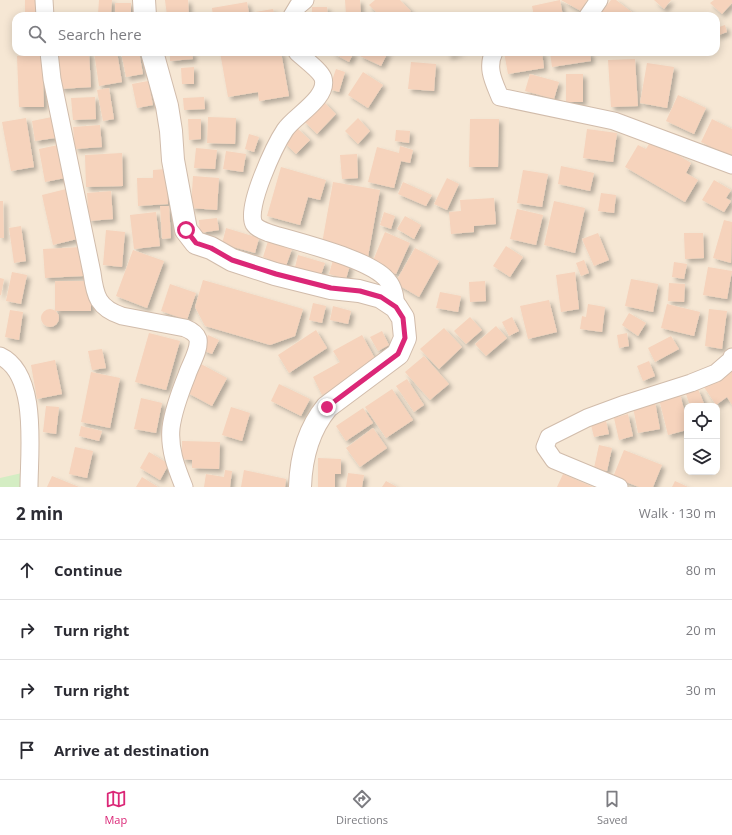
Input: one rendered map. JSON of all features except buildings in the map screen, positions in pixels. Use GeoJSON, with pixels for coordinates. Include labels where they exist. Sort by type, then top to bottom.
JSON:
{"type":"FeatureCollection","features":[{"type":"Feature","properties":{"kind":"street"},"geometry":{"type":"LineString","coordinates":[[44,0],[45,12]]}},
{"type":"Feature","properties":{"kind":"street"},"geometry":{"type":"LineString","coordinates":[[144,0],[145,12]]}},
{"type":"Feature","properties":{"kind":"street"},"geometry":{"type":"LineString","coordinates":[[294,12],[298,6],[305,0]]}},
{"type":"Feature","properties":{"kind":"street"},"geometry":{"type":"LineString","coordinates":[[591,12],[599,0]]}},
{"type":"Feature","properties":{"kind":"street"},"geometry":{"type":"LineString","coordinates":[[49,56],[52,79],[95,292],[100,303],[112,312],[122,316],[185,328],[194,332],[198,339],[196,350],[171,427],[170,446],[174,462],[184,487]]}},
{"type":"Feature","properties":{"kind":"street"},"geometry":{"type":"LineString","coordinates":[[153,56],[167,106],[171,131],[173,160],[186,230],[196,243],[211,248],[232,260],[276,274],[331,288],[360,291],[381,297],[396,307],[403,318],[405,338],[398,354],[327,407],[318,418],[309,436],[301,466],[300,487]]}},
{"type":"Feature","properties":{"kind":"street"},"geometry":{"type":"LineString","coordinates":[[301,56],[319,72],[323,78],[323,85],[315,101],[293,120],[279,140],[260,183],[253,209],[252,218],[254,224],[260,230],[356,259],[380,273],[388,280],[394,291],[396,307]]}},
{"type":"Feature","properties":{"kind":"street"},"geometry":{"type":"LineString","coordinates":[[492,56],[490,74],[500,97],[614,121],[732,165]]}},
{"type":"Feature","properties":{"kind":"street"},"geometry":{"type":"LineString","coordinates":[[0,356],[6,359],[15,369],[23,384],[27,397],[30,412],[29,487]]}},
{"type":"Feature","properties":{"kind":"street"},"geometry":{"type":"LineString","coordinates":[[619,487],[554,460],[545,447],[549,437],[587,418],[624,404],[691,384],[716,373],[731,360],[732,357]]}},
{"type":"Feature","properties":{"kind":"shaded area"},"geometry":{"type":"Polygon","coordinates":[[[0,0],[732,0],[732,487],[0,487],[0,0]]]}},
{"type":"Feature","properties":{"kind":"green space"},"geometry":{"type":"Polygon","coordinates":[[[22,473],[22,487],[0,487],[0,478],[22,473]]]}},
{"type":"Feature","properties":{"kind":"route"},"geometry":{"type":"LineString","coordinates":[[186,230],[196,243],[211,248],[232,260],[276,274],[331,288],[360,291],[381,297],[396,307],[403,318],[405,338],[398,354],[327,407]]}}]}
